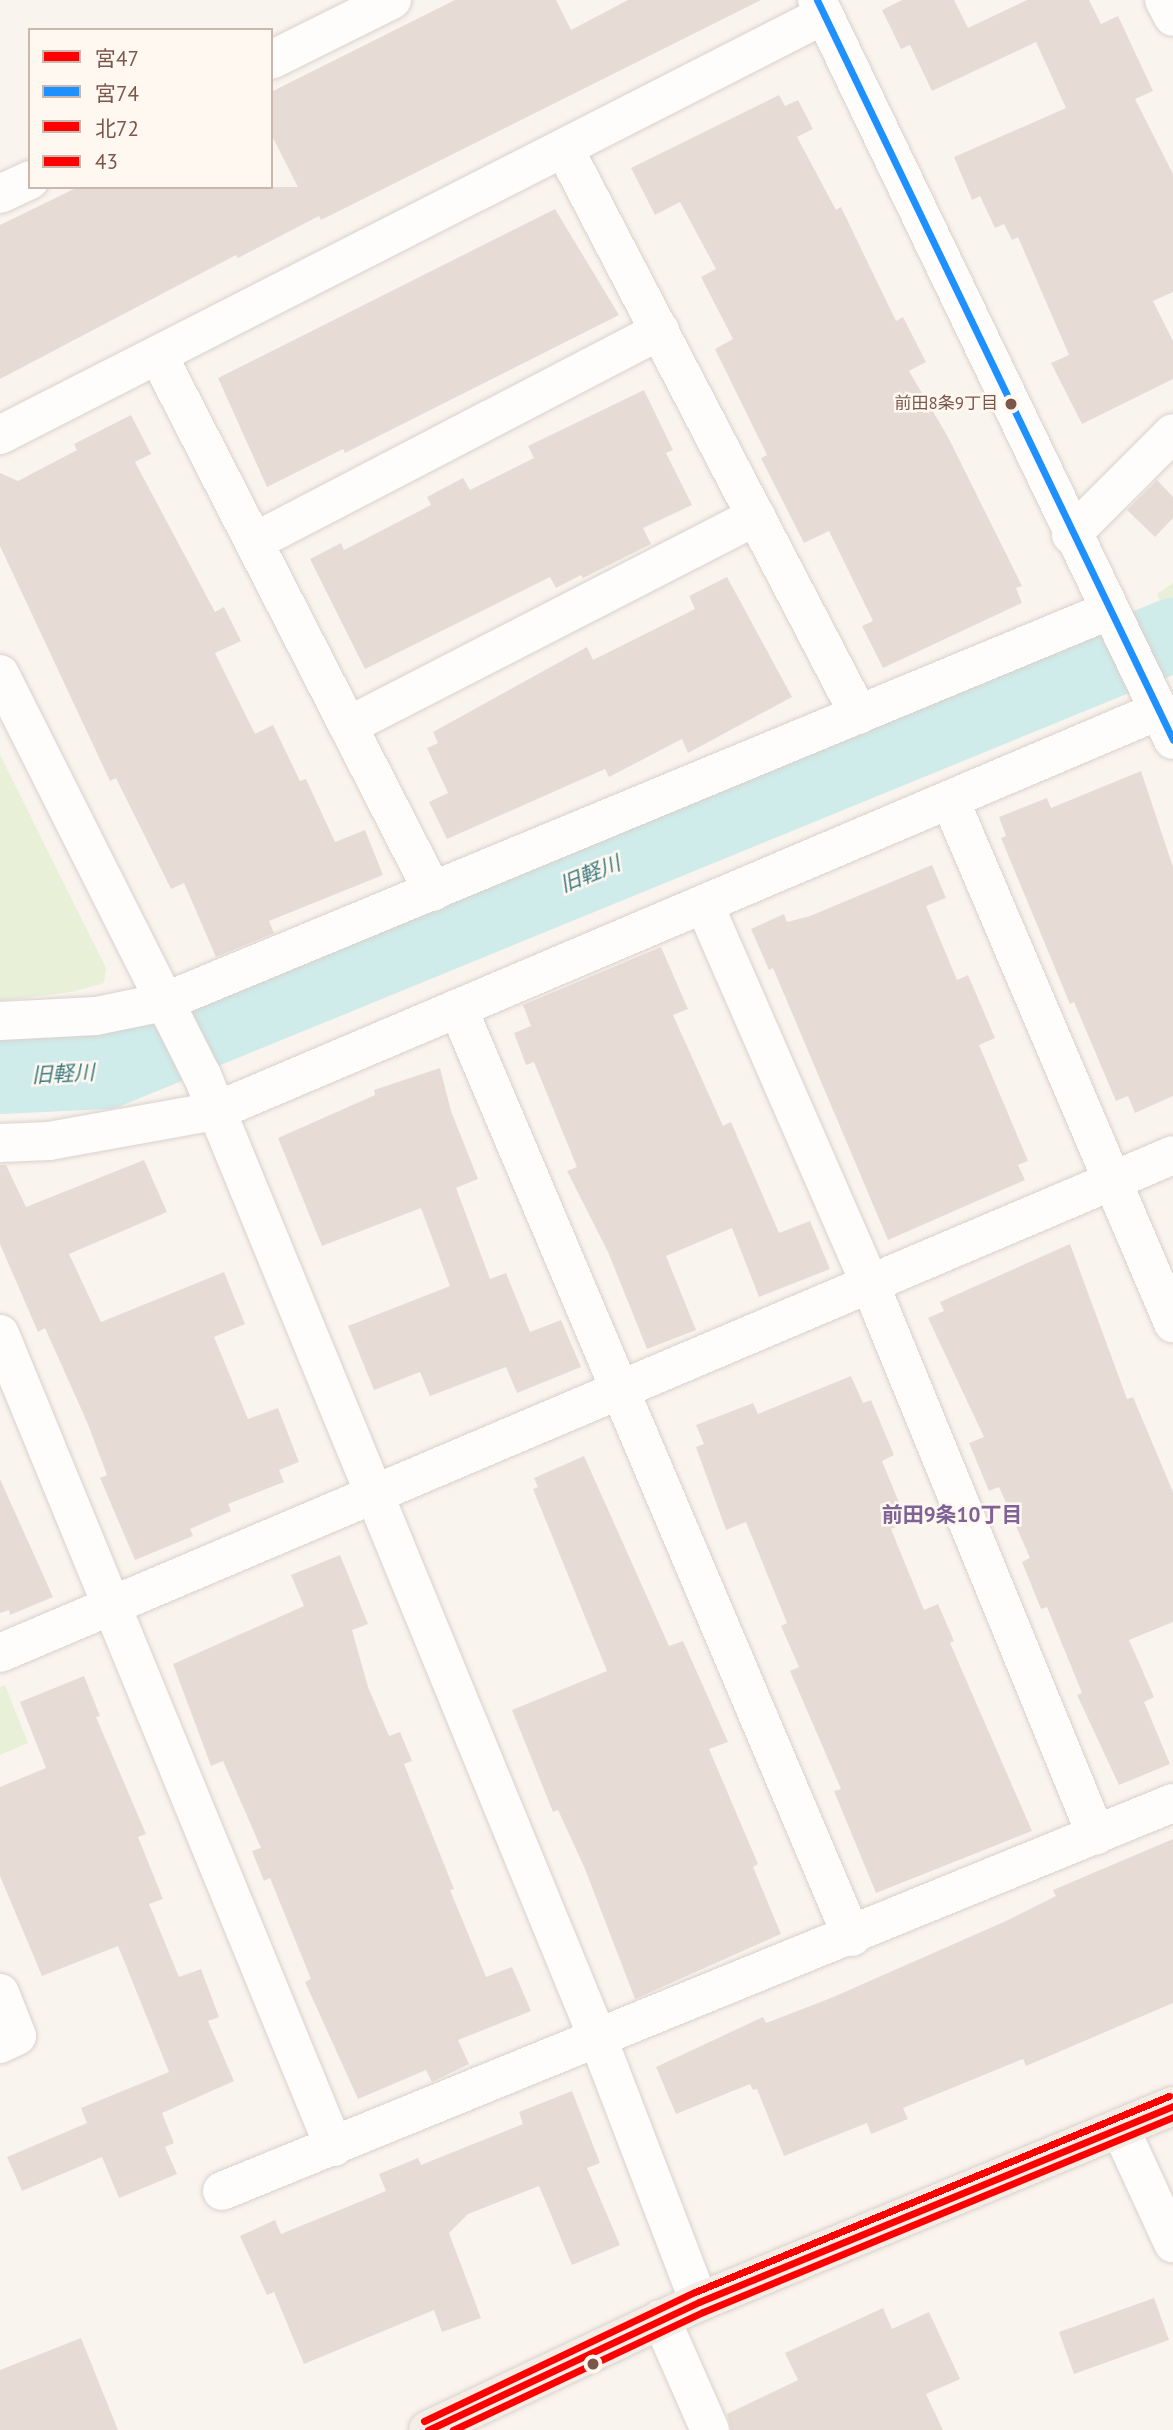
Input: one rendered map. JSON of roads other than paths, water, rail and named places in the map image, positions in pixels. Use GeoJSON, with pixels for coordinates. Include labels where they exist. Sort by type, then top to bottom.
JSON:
{"type":"FeatureCollection","features":[{"type":"Feature","properties":{"kind":"main road"},"geometry":{"type":"LineString","coordinates":[[428,2430],[699,2302],[1173,2106]]}},
{"type":"Feature","properties":{"kind":"street"},"geometry":{"type":"LineString","coordinates":[[273,59],[392,0]]}},
{"type":"Feature","properties":{"kind":"street"},"geometry":{"type":"LineString","coordinates":[[1164,0],[1173,17]]}},
{"type":"Feature","properties":{"kind":"street"},"geometry":{"type":"LineString","coordinates":[[0,435],[564,148],[821,8],[1071,535],[1166,726],[950,800],[216,1111],[49,1141],[0,1143]]}},
{"type":"Feature","properties":{"kind":"street"},"geometry":{"type":"LineString","coordinates":[[564,148],[859,715]]}},
{"type":"Feature","properties":{"kind":"street"},"geometry":{"type":"LineString","coordinates":[[0,194],[28,181]]}},
{"type":"Feature","properties":{"kind":"street"},"geometry":{"type":"LineString","coordinates":[[254,542],[660,331]]}},
{"type":"Feature","properties":{"kind":"street"},"geometry":{"type":"LineString","coordinates":[[158,355],[433,892]]}},
{"type":"Feature","properties":{"kind":"street"},"geometry":{"type":"LineString","coordinates":[[1071,535],[1173,433]]}},
{"type":"Feature","properties":{"kind":"street"},"geometry":{"type":"LineString","coordinates":[[348,726],[755,516]]}},
{"type":"Feature","properties":{"kind":"street"},"geometry":{"type":"LineString","coordinates":[[0,1021],[169,1011],[433,892],[859,715],[1113,621]]}},
{"type":"Feature","properties":{"kind":"street"},"geometry":{"type":"LineString","coordinates":[[0,674],[202,1075],[373,1498],[597,2036],[699,2302]]}},
{"type":"Feature","properties":{"kind":"street"},"geometry":{"type":"LineString","coordinates":[[950,800],[1173,1323]]}},
{"type":"Feature","properties":{"kind":"street"},"geometry":{"type":"LineString","coordinates":[[704,904],[870,1284],[1096,1835]]}},
{"type":"Feature","properties":{"kind":"street"},"geometry":{"type":"LineString","coordinates":[[458,1008],[852,1937]]}},
{"type":"Feature","properties":{"kind":"street"},"geometry":{"type":"LineString","coordinates":[[0,1653],[373,1498],[1173,1155]]}},
{"type":"Feature","properties":{"kind":"street"},"geometry":{"type":"LineString","coordinates":[[0,1334],[334,2147]]}},
{"type":"Feature","properties":{"kind":"street"},"geometry":{"type":"LineString","coordinates":[[222,2191],[334,2147],[597,2036],[852,1937],[1173,1803]]}},
{"type":"Feature","properties":{"kind":"street"},"geometry":{"type":"LineString","coordinates":[[0,1993],[17,2036],[0,2044]]}},
{"type":"Feature","properties":{"kind":"street"},"geometry":{"type":"LineString","coordinates":[[1120,2128],[1173,2243]]}},
{"type":"Feature","properties":{"kind":"street"},"geometry":{"type":"LineString","coordinates":[[661,2319],[710,2430]]}},
{"type":"Feature","properties":{"kind":"waterway","name":"旧軽川"},"geometry":{"type":"LineString","coordinates":[[0,1077],[106,1072],[1173,635]]}},
{"type":"Feature","properties":{"kind":"place","name":"前田8条9丁目"},"geometry":{"type":"Point","coordinates":[1011,404]}},
{"type":"Feature","properties":{"kind":"district","name":"前田9条10丁目"},"geometry":{"type":"Point","coordinates":[952,1515]}}]}
